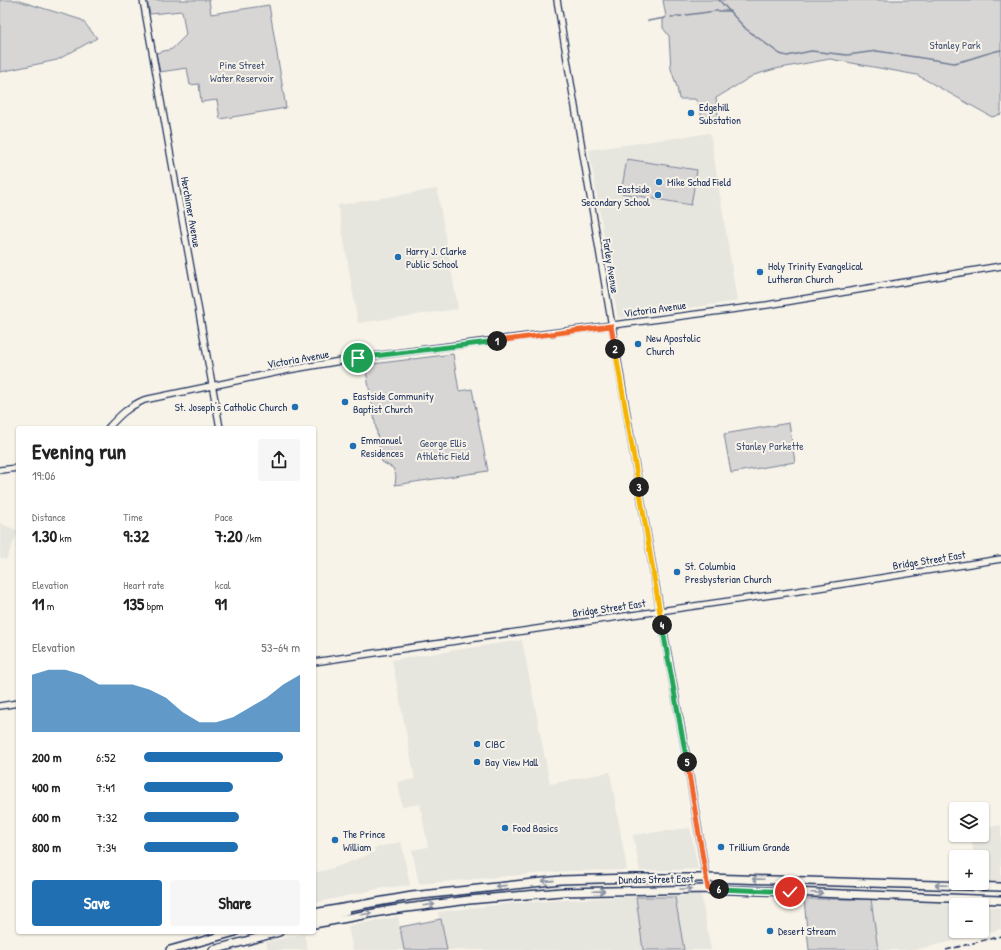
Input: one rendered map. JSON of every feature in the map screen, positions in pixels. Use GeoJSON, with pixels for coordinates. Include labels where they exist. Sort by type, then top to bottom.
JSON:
{"type":"FeatureCollection","features":[{"type":"Feature","properties":{"kind":"main road","name":"Dundas Street East"},"geometry":{"type":"LineString","coordinates":[[316,912],[420,895],[534,882],[634,878],[740,878],[949,885]]}},
{"type":"Feature","properties":{"kind":"main road"},"geometry":{"type":"LineString","coordinates":[[740,878],[740,890]]}},
{"type":"Feature","properties":{"kind":"main road","name":"Dundas Street East"},"geometry":{"type":"LineString","coordinates":[[989,886],[1001,887]]}},
{"type":"Feature","properties":{"kind":"main road","name":"Dundas Street East"},"geometry":{"type":"LineString","coordinates":[[316,924],[391,910],[469,900],[535,894],[629,890],[708,889],[954,898]]}},
{"type":"Feature","properties":{"kind":"main road","name":"Dundas Street East"},"geometry":{"type":"LineString","coordinates":[[989,899],[1001,900]]}},
{"type":"Feature","properties":{"kind":"main road"},"geometry":{"type":"LineString","coordinates":[[316,919],[349,910],[360,904]]}},
{"type":"Feature","properties":{"kind":"main road"},"geometry":{"type":"LineString","coordinates":[[170,950],[228,934]]}},
{"type":"Feature","properties":{"kind":"main road"},"geometry":{"type":"LineString","coordinates":[[213,950],[265,934]]}},
{"type":"Feature","properties":{"kind":"street","name":"Herchimer Avenue"},"geometry":{"type":"LineString","coordinates":[[143,0],[220,426]]}},
{"type":"Feature","properties":{"kind":"street","name":"Farley Avenue"},"geometry":{"type":"LineString","coordinates":[[558,0],[611,326],[687,760],[708,889]]}},
{"type":"Feature","properties":{"kind":"street","name":"Victoria Avenue"},"geometry":{"type":"LineString","coordinates":[[110,426],[131,406],[144,400],[212,385],[358,358],[611,326],[767,304],[1001,266]]}},
{"type":"Feature","properties":{"kind":"street"},"geometry":{"type":"LineString","coordinates":[[0,470],[16,468]]}},
{"type":"Feature","properties":{"kind":"street","name":"Bridge Street East"},"geometry":{"type":"LineString","coordinates":[[316,662],[792,592],[1001,559]]}},
{"type":"Feature","properties":{"kind":"street"},"geometry":{"type":"LineString","coordinates":[[0,706],[16,703]]}},
{"type":"Feature","properties":{"kind":"shaded area","name":"Eastside Secondary School"},"geometry":{"type":"Polygon","coordinates":[[[710,133],[737,301],[618,318],[589,150],[710,133]]]}},
{"type":"Feature","properties":{"kind":"shaded area","name":"Harry J. Clarke Public School"},"geometry":{"type":"Polygon","coordinates":[[[437,189],[458,309],[358,323],[338,205],[437,189]]]}},
{"type":"Feature","properties":{"kind":"shaded area"},"geometry":{"type":"Polygon","coordinates":[[[0,523],[16,530],[16,536],[6,560],[0,557],[0,523]]]}},
{"type":"Feature","properties":{"kind":"shaded area","name":"Bay View Mall"},"geometry":{"type":"Polygon","coordinates":[[[522,640],[550,784],[610,772],[627,870],[567,871],[419,884],[412,850],[428,847],[420,804],[402,807],[398,782],[415,779],[392,660],[522,640]]]}},
{"type":"Feature","properties":{"kind":"shaded area"},"geometry":{"type":"Polygon","coordinates":[[[1001,825],[1001,881],[989,881],[989,850],[973,850],[972,842],[989,842],[989,827],[1001,825]]]}},
{"type":"Feature","properties":{"kind":"shaded area"},"geometry":{"type":"Polygon","coordinates":[[[690,828],[698,869],[640,871],[633,835],[690,828]]]}},
{"type":"Feature","properties":{"kind":"shaded area"},"geometry":{"type":"Polygon","coordinates":[[[401,842],[410,885],[382,888],[316,903],[316,872],[334,868],[375,852],[374,848],[401,842]]]}},
{"type":"Feature","properties":{"kind":"shaded area"},"geometry":{"type":"Polygon","coordinates":[[[698,894],[701,895],[711,950],[684,950],[675,897],[698,894]]]}},
{"type":"Feature","properties":{"kind":"shaded area"},"geometry":{"type":"Polygon","coordinates":[[[635,896],[644,950],[445,950],[438,912],[514,903],[635,896]]]}},
{"type":"Feature","properties":{"kind":"shaded area"},"geometry":{"type":"Polygon","coordinates":[[[871,899],[949,904],[949,938],[966,938],[914,950],[878,950],[871,899]]]}},
{"type":"Feature","properties":{"kind":"shaded area"},"geometry":{"type":"Polygon","coordinates":[[[989,907],[1001,908],[1001,929],[989,932],[989,907]]]}},
{"type":"Feature","properties":{"kind":"shaded area"},"geometry":{"type":"Polygon","coordinates":[[[398,917],[404,950],[353,950],[348,926],[398,917]]]}},
{"type":"Feature","properties":{"kind":"shaded area"},"geometry":{"type":"Polygon","coordinates":[[[304,934],[308,950],[268,950],[266,942],[304,934]]]}},
{"type":"Feature","properties":{"kind":"green space"},"geometry":{"type":"Polygon","coordinates":[[[0,0],[16,0],[82,20],[97,38],[57,60],[0,72],[0,0]]]}},
{"type":"Feature","properties":{"kind":"green space","name":"Pine Street Water Reservoir"},"geometry":{"type":"Polygon","coordinates":[[[147,0],[209,0],[211,14],[269,5],[286,108],[220,119],[217,100],[201,102],[199,84],[190,85],[187,68],[160,72],[156,53],[172,49],[186,35],[182,11],[150,14],[147,0]]]}},
{"type":"Feature","properties":{"kind":"green space","name":"Stanley Park"},"geometry":{"type":"Polygon","coordinates":[[[663,0],[1001,0],[1001,114],[992,117],[917,75],[830,59],[775,69],[754,75],[716,98],[719,120],[702,123],[700,106],[695,99],[679,99],[671,69],[669,36],[663,28],[663,20],[666,17],[663,0]]]}},
{"type":"Feature","properties":{"kind":"green space","name":"Mike Schad Field"},"geometry":{"type":"Polygon","coordinates":[[[627,159],[697,170],[691,205],[621,193],[627,159]]]}},
{"type":"Feature","properties":{"kind":"green space","name":"George Ellis Athletic Field"},"geometry":{"type":"Polygon","coordinates":[[[453,354],[459,391],[472,389],[488,471],[395,485],[396,476],[393,468],[382,462],[365,365],[453,354]]]}},
{"type":"Feature","properties":{"kind":"green space","name":"Stanley Parkette"},"geometry":{"type":"Polygon","coordinates":[[[789,423],[795,462],[731,473],[724,434],[789,423]]]}},
{"type":"Feature","properties":{"kind":"green space"},"geometry":{"type":"Polygon","coordinates":[[[636,897],[675,897],[684,950],[643,950],[636,897]]]}},
{"type":"Feature","properties":{"kind":"green space"},"geometry":{"type":"Polygon","coordinates":[[[804,899],[871,899],[878,950],[809,950],[804,899]]]}},
{"type":"Feature","properties":{"kind":"green space"},"geometry":{"type":"Polygon","coordinates":[[[441,919],[447,950],[404,950],[400,927],[441,919]]]}},
{"type":"Feature","properties":{"kind":"waterway"},"geometry":{"type":"LineString","coordinates":[[719,0],[746,29],[780,54],[787,56],[811,51],[847,55],[877,51],[954,63],[1001,50]]}},
{"type":"Feature","properties":{"kind":"waterway"},"geometry":{"type":"LineString","coordinates":[[686,15],[716,11],[729,11]]}},
{"type":"Feature","properties":{"kind":"waterway"},"geometry":{"type":"LineString","coordinates":[[671,17],[682,16]]}},
{"type":"Feature","properties":{"kind":"waterway"},"geometry":{"type":"LineString","coordinates":[[648,21],[665,18]]}},
{"type":"Feature","properties":{"kind":"railway"},"geometry":{"type":"LineString","coordinates":[[946,950],[1001,936]]}},
{"type":"Feature","properties":{"kind":"place","name":"Edgehill Substation"},"geometry":{"type":"Point","coordinates":[691,113]}},
{"type":"Feature","properties":{"kind":"place","name":"Mike Schad Field"},"geometry":{"type":"Point","coordinates":[659,182]}},
{"type":"Feature","properties":{"kind":"place","name":"Eastside Secondary School"},"geometry":{"type":"Point","coordinates":[658,195]}},
{"type":"Feature","properties":{"kind":"place","name":"Harry J. Clarke Public School"},"geometry":{"type":"Point","coordinates":[398,257]}},
{"type":"Feature","properties":{"kind":"place","name":"Holy Trinity Evangelical Lutheran Church"},"geometry":{"type":"Point","coordinates":[760,272]}},
{"type":"Feature","properties":{"kind":"place","name":"New Apostolic Church"},"geometry":{"type":"Point","coordinates":[638,344]}},
{"type":"Feature","properties":{"kind":"place","name":"Eastside Community Baptist Church"},"geometry":{"type":"Point","coordinates":[345,402]}},
{"type":"Feature","properties":{"kind":"place","name":"St. Joseph's Catholic Church"},"geometry":{"type":"Point","coordinates":[295,407]}},
{"type":"Feature","properties":{"kind":"place","name":"Emmanuel Residences"},"geometry":{"type":"Point","coordinates":[353,446]}},
{"type":"Feature","properties":{"kind":"place","name":"St. Columbia Presbysterian Church"},"geometry":{"type":"Point","coordinates":[677,572]}},
{"type":"Feature","properties":{"kind":"place","name":"CIBC"},"geometry":{"type":"Point","coordinates":[477,744]}},
{"type":"Feature","properties":{"kind":"place","name":"Bay View Mall"},"geometry":{"type":"Point","coordinates":[477,762]}},
{"type":"Feature","properties":{"kind":"place","name":"Food Basics"},"geometry":{"type":"Point","coordinates":[505,828]}},
{"type":"Feature","properties":{"kind":"place","name":"The Prince William"},"geometry":{"type":"Point","coordinates":[335,840]}},
{"type":"Feature","properties":{"kind":"place","name":"Trillium Grande"},"geometry":{"type":"Point","coordinates":[721,847]}},
{"type":"Feature","properties":{"kind":"place","name":"Desert Stream"},"geometry":{"type":"Point","coordinates":[770,931]}},
{"type":"Feature","properties":{"kind":"route"},"geometry":{"type":"LineString","coordinates":[[358,358],[611,326],[687,760],[708,889],[790,892]]}}]}
